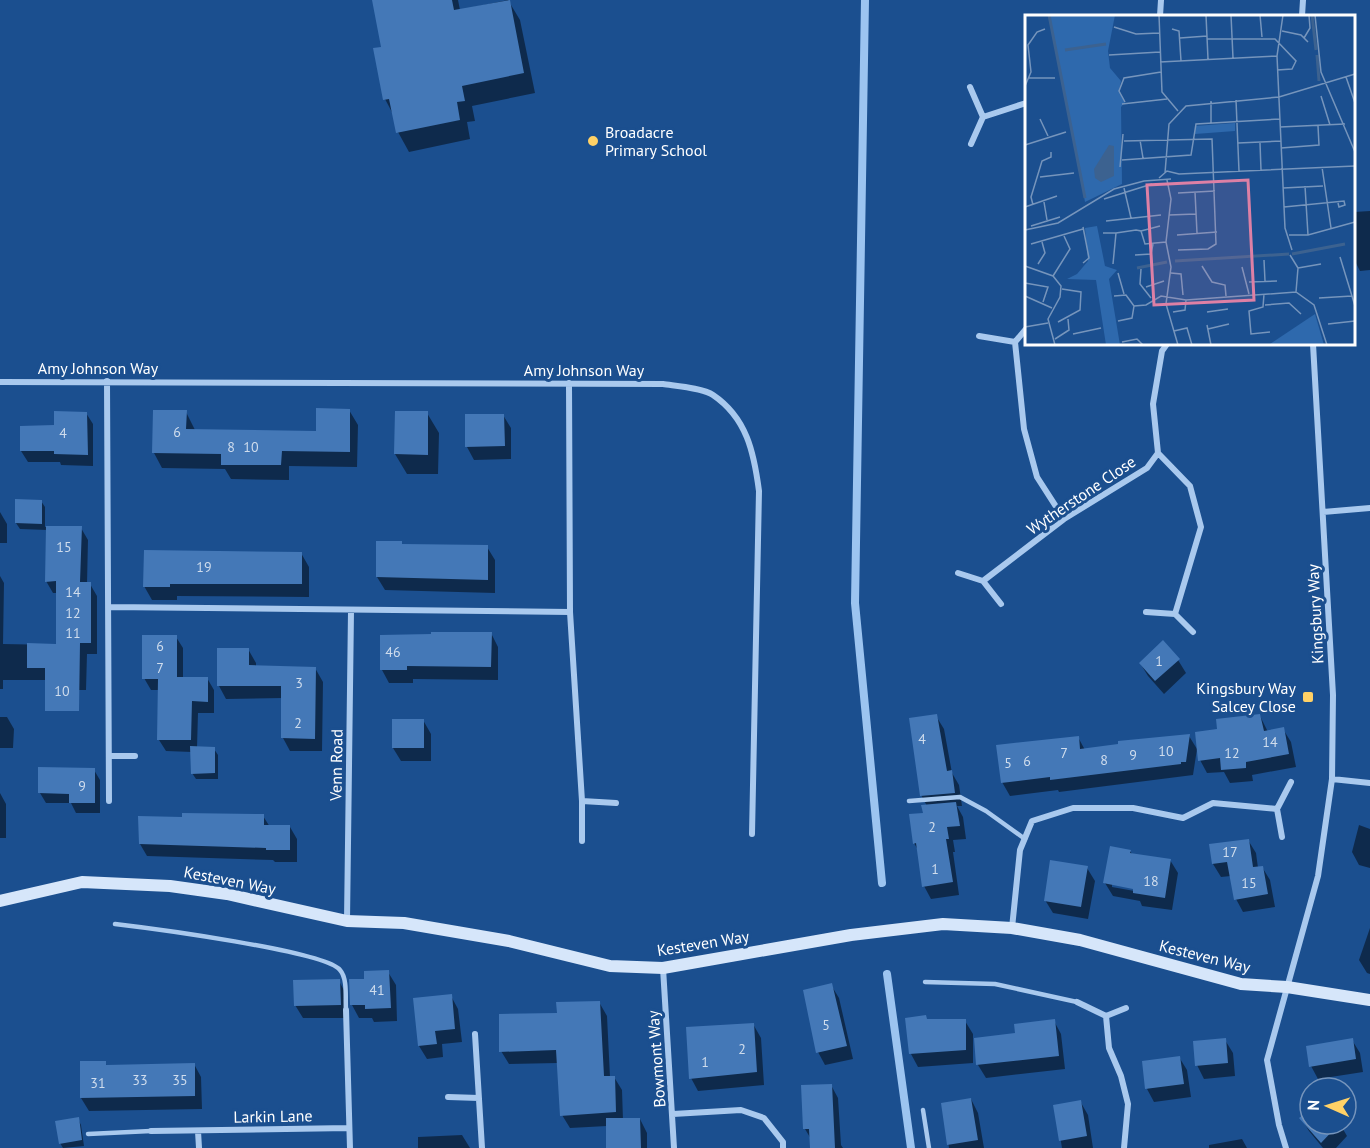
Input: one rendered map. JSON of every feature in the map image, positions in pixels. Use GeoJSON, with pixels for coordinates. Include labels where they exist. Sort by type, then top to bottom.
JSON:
{"type":"FeatureCollection","features":[{"type":"Feature","properties":{"kind":"street"},"geometry":{"type":"LineString","coordinates":[[1160,15],[1161,0]]}},
{"type":"Feature","properties":{"kind":"street"},"geometry":{"type":"LineString","coordinates":[[1302,15],[1303,0]]}},
{"type":"Feature","properties":{"kind":"street"},"geometry":{"type":"LineString","coordinates":[[970,87],[983,117],[971,144]]}},
{"type":"Feature","properties":{"kind":"street"},"geometry":{"type":"LineString","coordinates":[[983,117],[1025,104]]}},
{"type":"Feature","properties":{"kind":"street"},"geometry":{"type":"LineString","coordinates":[[1025,329],[1015,342],[1024,429],[1037,477],[1064,519]]}},
{"type":"Feature","properties":{"kind":"street"},"geometry":{"type":"LineString","coordinates":[[979,336],[1015,342]]}},
{"type":"Feature","properties":{"kind":"street","name":"Wytherstone Close"},"geometry":{"type":"LineString","coordinates":[[983,581],[1064,519],[1147,468],[1158,453],[1153,404],[1162,351],[1166,345]]}},
{"type":"Feature","properties":{"kind":"street","name":"Kingsbury Way"},"geometry":{"type":"LineString","coordinates":[[1286,1148],[1279,1125],[1267,1060],[1318,876],[1332,779],[1333,695],[1313,345]]}},
{"type":"Feature","properties":{"kind":"street"},"geometry":{"type":"LineString","coordinates":[[107,381],[110,801]]}},
{"type":"Feature","properties":{"kind":"street","name":"Amy Johnson Way"},"geometry":{"type":"LineString","coordinates":[[0,382],[663,384],[712,394],[740,422],[744,430],[754,457],[759,491],[752,834]]}},
{"type":"Feature","properties":{"kind":"street"},"geometry":{"type":"LineString","coordinates":[[569,383],[570,612],[582,801],[582,842]]}},
{"type":"Feature","properties":{"kind":"street"},"geometry":{"type":"LineString","coordinates":[[1158,453],[1190,486],[1201,527],[1175,614]]}},
{"type":"Feature","properties":{"kind":"street"},"geometry":{"type":"LineString","coordinates":[[1323,512],[1370,508]]}},
{"type":"Feature","properties":{"kind":"street"},"geometry":{"type":"LineString","coordinates":[[958,573],[983,581],[1001,604]]}},
{"type":"Feature","properties":{"kind":"street"},"geometry":{"type":"LineString","coordinates":[[109,607],[570,612]]}},
{"type":"Feature","properties":{"kind":"street","name":"Venn Road"},"geometry":{"type":"LineString","coordinates":[[347,921],[351,611]]}},
{"type":"Feature","properties":{"kind":"street"},"geometry":{"type":"LineString","coordinates":[[1146,612],[1175,614],[1193,632]]}},
{"type":"Feature","properties":{"kind":"street"},"geometry":{"type":"LineString","coordinates":[[109,756],[135,756]]}},
{"type":"Feature","properties":{"kind":"street"},"geometry":{"type":"LineString","coordinates":[[1332,779],[1370,783]]}},
{"type":"Feature","properties":{"kind":"street"},"geometry":{"type":"LineString","coordinates":[[1282,837],[1277,809],[1291,782]]}},
{"type":"Feature","properties":{"kind":"street"},"geometry":{"type":"LineString","coordinates":[[582,801],[616,803]]}},
{"type":"Feature","properties":{"kind":"street"},"geometry":{"type":"LineString","coordinates":[[1012,928],[1020,850],[1032,821],[1073,808],[1133,808],[1183,818],[1213,802],[1277,809]]}},
{"type":"Feature","properties":{"kind":"street","name":"Kesteven Way"},"geometry":{"type":"LineString","coordinates":[[1,899],[82,882],[170,886],[227,894],[347,921],[404,922],[510,941],[610,966],[663,968],[851,935],[944,924],[1012,928],[1080,940],[1241,984],[1287,987],[1370,1000]]}},
{"type":"Feature","properties":{"kind":"street","name":"Bowmont Way"},"geometry":{"type":"LineString","coordinates":[[663,968],[674,1148]]}},
{"type":"Feature","properties":{"kind":"street"},"geometry":{"type":"LineString","coordinates":[[1077,1002],[1106,1016],[1126,1008]]}},
{"type":"Feature","properties":{"kind":"street"},"geometry":{"type":"LineString","coordinates":[[346,1010],[350,1148]]}},
{"type":"Feature","properties":{"kind":"street"},"geometry":{"type":"LineString","coordinates":[[1106,1016],[1109,1048],[1121,1076],[1128,1104],[1124,1148]]}},
{"type":"Feature","properties":{"kind":"street"},"geometry":{"type":"LineString","coordinates":[[475,1034],[482,1148]]}},
{"type":"Feature","properties":{"kind":"street"},"geometry":{"type":"LineString","coordinates":[[448,1097],[479,1098]]}},
{"type":"Feature","properties":{"kind":"street"},"geometry":{"type":"LineString","coordinates":[[673,1114],[741,1110],[764,1118],[783,1142],[783,1148]]}},
{"type":"Feature","properties":{"kind":"street","name":"Larkin Lane"},"geometry":{"type":"LineString","coordinates":[[151,1131],[349,1128]]}},
{"type":"Feature","properties":{"kind":"street"},"geometry":{"type":"LineString","coordinates":[[198,1131],[199,1148]]}},
{"type":"Feature","properties":{"kind":"lane"},"geometry":{"type":"LineString","coordinates":[[909,801],[960,797],[986,811],[1024,839]]}},
{"type":"Feature","properties":{"kind":"lane"},"geometry":{"type":"LineString","coordinates":[[115,924],[183,933],[305,955],[331,962],[342,971],[346,1010]]}},
{"type":"Feature","properties":{"kind":"lane"},"geometry":{"type":"LineString","coordinates":[[925,982],[995,984],[1077,1002]]}},
{"type":"Feature","properties":{"kind":"lane"},"geometry":{"type":"LineString","coordinates":[[923,1110],[929,1148]]}},
{"type":"Feature","properties":{"kind":"lane"},"geometry":{"type":"LineString","coordinates":[[88,1134],[151,1131]]}},
{"type":"Feature","properties":{"kind":"building"},"geometry":{"type":"Polygon","coordinates":[[[372,0],[452,0],[454,10],[510,0],[524,73],[462,86],[465,101],[457,102],[460,120],[396,133],[389,99],[383,100],[373,48],[381,47],[372,0]]]}},
{"type":"Feature","properties":{"kind":"building"},"geometry":{"type":"Polygon","coordinates":[[[316,408],[350,409],[350,452],[282,451],[281,465],[221,465],[221,454],[152,453],[153,410],[187,410],[186,429],[316,431],[316,408]]]}},
{"type":"Feature","properties":{"kind":"building"},"geometry":{"type":"Polygon","coordinates":[[[54,411],[87,412],[88,455],[54,454],[54,451],[20,451],[20,426],[54,425],[54,411]]]}},
{"type":"Feature","properties":{"kind":"building"},"geometry":{"type":"Polygon","coordinates":[[[395,411],[428,411],[428,455],[394,454],[395,411]]]}},
{"type":"Feature","properties":{"kind":"building"},"geometry":{"type":"Polygon","coordinates":[[[465,414],[504,414],[505,446],[465,447],[465,414]]]}},
{"type":"Feature","properties":{"kind":"building"},"geometry":{"type":"Polygon","coordinates":[[[15,499],[42,500],[42,524],[15,523],[15,499]]]}},
{"type":"Feature","properties":{"kind":"building"},"geometry":{"type":"Polygon","coordinates":[[[46,526],[82,526],[80,582],[91,582],[91,643],[80,643],[79,711],[45,711],[45,668],[27,668],[27,643],[56,644],[56,581],[45,582],[46,526]]]}},
{"type":"Feature","properties":{"kind":"building"},"geometry":{"type":"Polygon","coordinates":[[[376,541],[402,541],[402,544],[488,545],[488,580],[376,577],[376,541]]]}},
{"type":"Feature","properties":{"kind":"building"},"geometry":{"type":"Polygon","coordinates":[[[144,550],[302,552],[302,584],[170,584],[170,587],[143,587],[144,550]]]}},
{"type":"Feature","properties":{"kind":"building"},"geometry":{"type":"Polygon","coordinates":[[[431,632],[492,632],[491,667],[407,666],[407,670],[380,670],[380,635],[431,634],[431,632]]]}},
{"type":"Feature","properties":{"kind":"building"},"geometry":{"type":"Polygon","coordinates":[[[142,635],[177,635],[177,677],[208,677],[208,702],[192,701],[191,740],[157,740],[158,679],[142,679],[142,635]]]}},
{"type":"Feature","properties":{"kind":"building"},"geometry":{"type":"Polygon","coordinates":[[[1163,640],[1180,659],[1155,681],[1139,663],[1163,640]]]}},
{"type":"Feature","properties":{"kind":"building"},"geometry":{"type":"Polygon","coordinates":[[[217,648],[249,648],[249,665],[316,667],[315,739],[281,738],[281,686],[217,686],[217,648]]]}},
{"type":"Feature","properties":{"kind":"building"},"geometry":{"type":"Polygon","coordinates":[[[937,714],[947,771],[952,770],[955,793],[920,796],[909,718],[937,714]]]}},
{"type":"Feature","properties":{"kind":"building"},"geometry":{"type":"Polygon","coordinates":[[[1260,714],[1264,731],[1284,727],[1289,754],[1246,762],[1246,768],[1221,770],[1220,758],[1198,761],[1195,732],[1217,729],[1216,719],[1260,714]]]}},
{"type":"Feature","properties":{"kind":"building"},"geometry":{"type":"Polygon","coordinates":[[[392,719],[424,719],[424,748],[392,748],[392,719]]]}},
{"type":"Feature","properties":{"kind":"building"},"geometry":{"type":"Polygon","coordinates":[[[1190,734],[1186,762],[1181,762],[1181,764],[1050,780],[1050,777],[1001,783],[996,745],[1079,736],[1080,749],[1118,744],[1118,741],[1190,734]]]}},
{"type":"Feature","properties":{"kind":"building"},"geometry":{"type":"Polygon","coordinates":[[[190,746],[215,747],[215,773],[191,774],[190,746]]]}},
{"type":"Feature","properties":{"kind":"building"},"geometry":{"type":"Polygon","coordinates":[[[38,767],[95,768],[95,803],[69,803],[69,794],[38,793],[38,767]]]}},
{"type":"Feature","properties":{"kind":"building"},"geometry":{"type":"Polygon","coordinates":[[[956,802],[960,826],[947,827],[949,839],[946,839],[953,882],[922,887],[916,843],[913,844],[909,814],[923,813],[921,805],[956,802]]]}},
{"type":"Feature","properties":{"kind":"building"},"geometry":{"type":"Polygon","coordinates":[[[182,813],[264,814],[264,825],[290,825],[290,850],[139,844],[138,816],[182,817],[182,813]]]}},
{"type":"Feature","properties":{"kind":"building"},"geometry":{"type":"Polygon","coordinates":[[[1249,839],[1253,867],[1263,866],[1268,894],[1234,900],[1227,862],[1212,864],[1209,844],[1249,839]]]}},
{"type":"Feature","properties":{"kind":"building"},"geometry":{"type":"Polygon","coordinates":[[[1110,846],[1131,850],[1130,853],[1171,859],[1165,898],[1133,893],[1133,889],[1103,883],[1110,846]]]}},
{"type":"Feature","properties":{"kind":"building"},"geometry":{"type":"Polygon","coordinates":[[[1050,860],[1088,866],[1081,907],[1044,901],[1050,860]]]}},
{"type":"Feature","properties":{"kind":"building"},"geometry":{"type":"Polygon","coordinates":[[[389,970],[391,1008],[365,1009],[365,1005],[350,1005],[349,979],[364,979],[364,971],[389,970]]]}},
{"type":"Feature","properties":{"kind":"building"},"geometry":{"type":"Polygon","coordinates":[[[340,979],[341,1005],[294,1006],[293,980],[340,979]]]}},
{"type":"Feature","properties":{"kind":"building"},"geometry":{"type":"Polygon","coordinates":[[[832,983],[847,1046],[816,1053],[803,990],[832,983]]]}},
{"type":"Feature","properties":{"kind":"building"},"geometry":{"type":"Polygon","coordinates":[[[452,994],[455,1029],[435,1031],[437,1044],[418,1046],[413,998],[452,994]]]}},
{"type":"Feature","properties":{"kind":"building"},"geometry":{"type":"Polygon","coordinates":[[[600,1001],[604,1076],[615,1076],[616,1112],[560,1116],[556,1050],[499,1052],[499,1014],[557,1013],[556,1002],[600,1001]]]}},
{"type":"Feature","properties":{"kind":"building"},"geometry":{"type":"Polygon","coordinates":[[[926,1015],[927,1019],[966,1019],[966,1050],[909,1054],[905,1018],[926,1015]]]}},
{"type":"Feature","properties":{"kind":"building"},"geometry":{"type":"Polygon","coordinates":[[[1055,1019],[1059,1056],[976,1065],[974,1038],[1015,1033],[1014,1024],[1055,1019]]]}},
{"type":"Feature","properties":{"kind":"building"},"geometry":{"type":"Polygon","coordinates":[[[754,1023],[757,1072],[689,1079],[686,1027],[754,1023]]]}},
{"type":"Feature","properties":{"kind":"building"},"geometry":{"type":"Polygon","coordinates":[[[1226,1038],[1228,1063],[1195,1066],[1193,1041],[1226,1038]]]}},
{"type":"Feature","properties":{"kind":"building"},"geometry":{"type":"Polygon","coordinates":[[[1353,1038],[1356,1059],[1309,1067],[1306,1046],[1353,1038]]]}},
{"type":"Feature","properties":{"kind":"building"},"geometry":{"type":"Polygon","coordinates":[[[1180,1056],[1184,1084],[1145,1089],[1142,1061],[1180,1056]]]}},
{"type":"Feature","properties":{"kind":"building"},"geometry":{"type":"Polygon","coordinates":[[[80,1061],[106,1061],[106,1065],[195,1063],[195,1096],[80,1098],[80,1061]]]}},
{"type":"Feature","properties":{"kind":"building"},"geometry":{"type":"Polygon","coordinates":[[[832,1084],[835,1148],[810,1148],[809,1129],[803,1129],[801,1085],[832,1084]]]}},
{"type":"Feature","properties":{"kind":"building"},"geometry":{"type":"Polygon","coordinates":[[[971,1098],[978,1140],[947,1145],[941,1103],[971,1098]]]}},
{"type":"Feature","properties":{"kind":"building"},"geometry":{"type":"Polygon","coordinates":[[[1081,1100],[1087,1136],[1059,1141],[1053,1105],[1081,1100]]]}},
{"type":"Feature","properties":{"kind":"building"},"geometry":{"type":"Polygon","coordinates":[[[79,1117],[82,1140],[59,1144],[55,1121],[79,1117]]]}},
{"type":"Feature","properties":{"kind":"building"},"geometry":{"type":"Polygon","coordinates":[[[606,1118],[640,1118],[641,1148],[606,1148],[606,1118]]]}},
{"type":"Feature","properties":{"kind":"building"},"geometry":{"type":"Polygon","coordinates":[[[1315,1136],[1328,1136],[1321,1143],[1315,1136]]]}},
{"type":"Feature","properties":{"kind":"waterway"},"geometry":{"type":"LineString","coordinates":[[865,0],[855,603],[882,883]]}},
{"type":"Feature","properties":{"kind":"waterway"},"geometry":{"type":"LineString","coordinates":[[887,974],[911,1148]]}},
{"type":"Feature","properties":{"kind":"place","name":"Broadacre Primary School"},"geometry":{"type":"Point","coordinates":[593,141]}},
{"type":"Feature","properties":{"kind":"place","name":"Kingsbury Way Salcey Close"},"geometry":{"type":"Point","coordinates":[1308,697]}}]}
